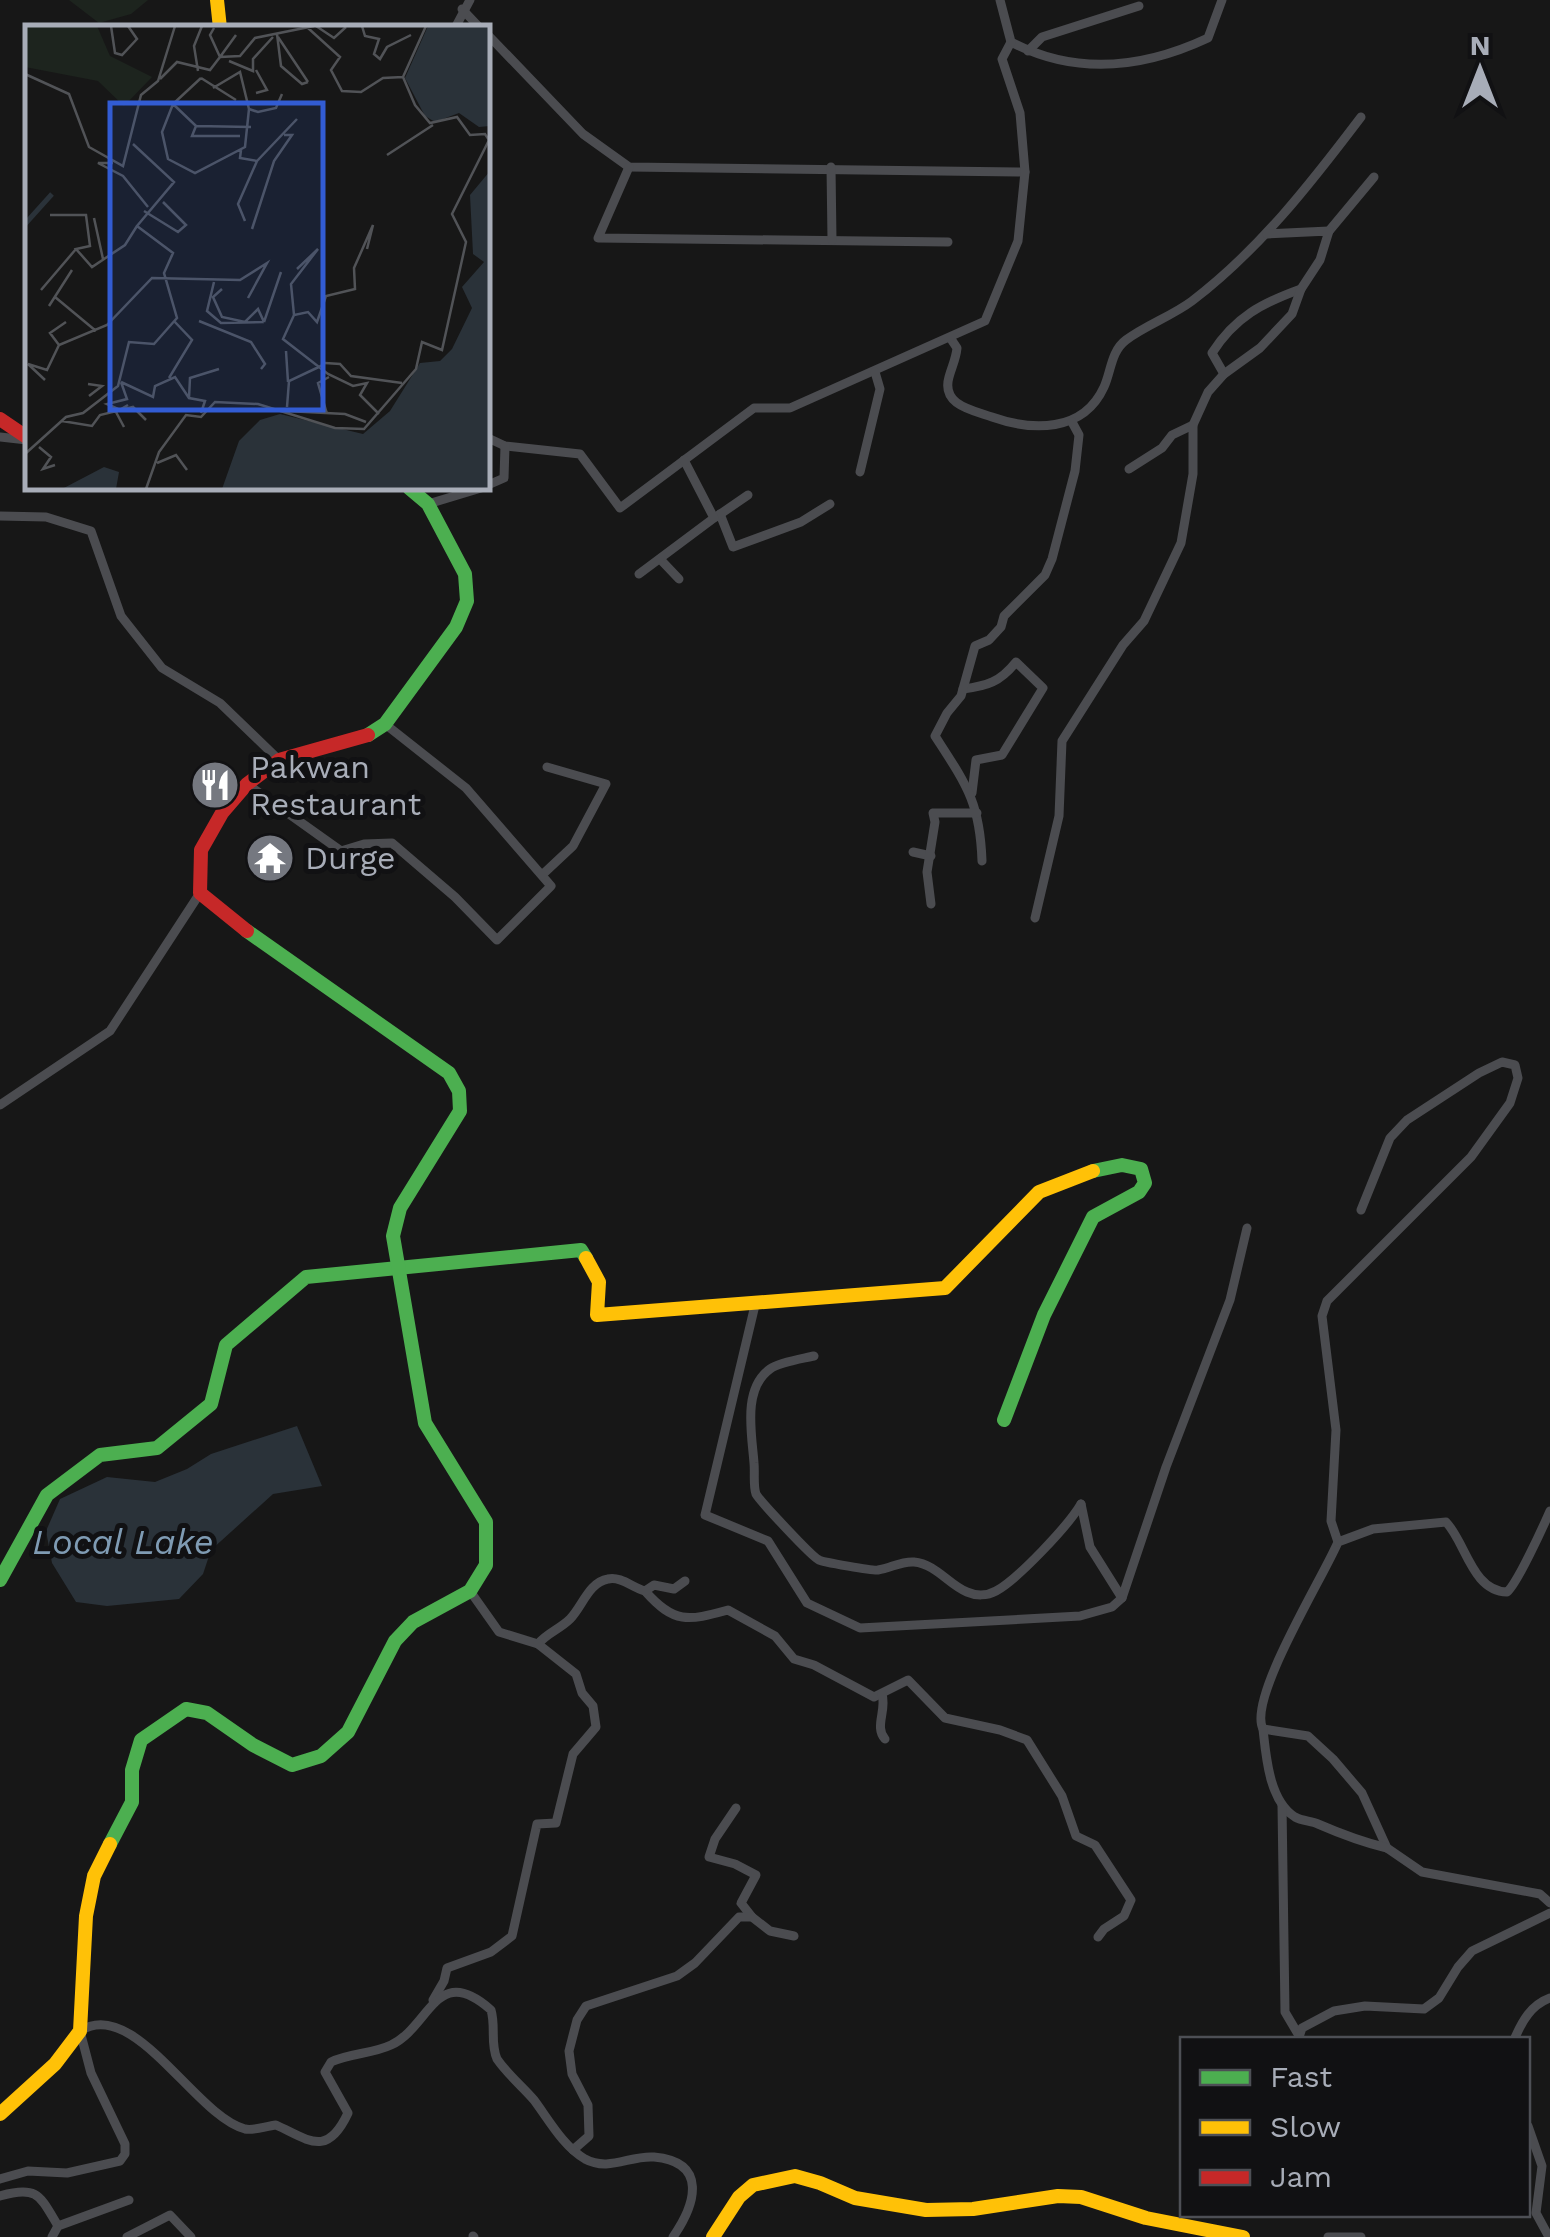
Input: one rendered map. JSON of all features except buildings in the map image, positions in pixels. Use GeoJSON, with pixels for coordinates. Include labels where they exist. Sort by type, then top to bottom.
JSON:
{"type":"FeatureCollection","features":[{"type":"Feature","properties":{"kind":"main road"},"geometry":{"type":"LineString","coordinates":[[217,0],[220,25]]}},
{"type":"Feature","properties":{"kind":"main road"},"geometry":{"type":"LineString","coordinates":[[0,419],[25,437]]}},
{"type":"Feature","properties":{"kind":"main road"},"geometry":{"type":"LineString","coordinates":[[0,2114],[56,2064],[80,2031],[86,1916],[94,1876],[132,1802],[132,1770],[141,1740],[186,1709],[206,1713],[253,1745],[292,1765],[321,1756],[348,1732],[395,1640],[413,1622],[470,1591],[486,1565],[486,1522],[425,1424],[396,1267],[394,1236],[400,1208],[460,1111],[459,1092],[449,1073],[217,910],[200,893],[201,850],[222,813],[247,784],[279,760],[362,739],[385,724],[456,627],[467,601],[465,574],[428,504],[411,490]]}},
{"type":"Feature","properties":{"kind":"main road"},"geometry":{"type":"LineString","coordinates":[[0,1580],[46,1495],[100,1456],[157,1448],[212,1404],[226,1345],[306,1277],[581,1250],[600,1282],[597,1316],[945,1288],[1038,1192],[1080,1174],[1122,1165],[1141,1168],[1145,1183],[1139,1192],[1092,1217],[1044,1315],[1004,1420]]}},
{"type":"Feature","properties":{"kind":"main road"},"geometry":{"type":"LineString","coordinates":[[714,2237],[747,2188],[762,2180],[791,2176],[813,2178],[850,2198],[869,2202],[959,2210],[1082,2196],[1150,2219],[1223,2230],[1243,2237]]}},
{"type":"Feature","properties":{"kind":"street"},"geometry":{"type":"LineString","coordinates":[[490,439],[505,446],[580,454],[620,508],[754,408],[790,408],[985,321],[1018,241],[1025,172],[1020,113],[1002,60],[1012,42],[1000,0]]}},
{"type":"Feature","properties":{"kind":"street"},"geometry":{"type":"LineString","coordinates":[[1012,42],[1052,60],[1130,65],[1180,52],[1208,38],[1222,0]]}},
{"type":"Feature","properties":{"kind":"street"},"geometry":{"type":"LineString","coordinates":[[1028,50],[1042,37],[1139,6]]}},
{"type":"Feature","properties":{"kind":"street"},"geometry":{"type":"LineString","coordinates":[[490,37],[583,134],[628,166],[1025,172]]}},
{"type":"Feature","properties":{"kind":"street"},"geometry":{"type":"LineString","coordinates":[[951,339],[956,348],[947,390],[951,399],[964,408],[1019,426],[1072,422],[1103,390],[1111,363],[1126,340],[1192,301],[1266,234],[1361,117]]}},
{"type":"Feature","properties":{"kind":"street"},"geometry":{"type":"LineString","coordinates":[[628,166],[598,238],[948,242]]}},
{"type":"Feature","properties":{"kind":"street"},"geometry":{"type":"LineString","coordinates":[[831,167],[832,240]]}},
{"type":"Feature","properties":{"kind":"street"},"geometry":{"type":"LineString","coordinates":[[1036,918],[1059,816],[1062,741],[1123,645],[1144,621],[1181,543],[1193,474],[1194,425],[1208,392],[1224,374],[1260,348],[1292,314],[1301,289],[1320,260],[1329,230],[1374,178]]}},
{"type":"Feature","properties":{"kind":"street"},"geometry":{"type":"LineString","coordinates":[[1266,234],[1329,230]]}},
{"type":"Feature","properties":{"kind":"street"},"geometry":{"type":"LineString","coordinates":[[1224,374],[1212,353],[1220,340],[1258,305],[1301,289]]}},
{"type":"Feature","properties":{"kind":"street"},"geometry":{"type":"LineString","coordinates":[[860,472],[880,389],[874,372]]}},
{"type":"Feature","properties":{"kind":"street"},"geometry":{"type":"LineString","coordinates":[[982,861],[981,827],[972,793],[934,736],[963,689],[975,646],[989,640],[1004,616],[1045,574],[1052,559],[1075,471],[1079,435],[1072,422]]}},
{"type":"Feature","properties":{"kind":"street"},"geometry":{"type":"LineString","coordinates":[[1130,469],[1162,448],[1172,435],[1194,425]]}},
{"type":"Feature","properties":{"kind":"street"},"geometry":{"type":"LineString","coordinates":[[0,437],[25,439]]}},
{"type":"Feature","properties":{"kind":"street"},"geometry":{"type":"LineString","coordinates":[[490,484],[504,478],[505,446]]}},
{"type":"Feature","properties":{"kind":"street"},"geometry":{"type":"LineString","coordinates":[[684,460],[733,546],[800,522],[830,504]]}},
{"type":"Feature","properties":{"kind":"street"},"geometry":{"type":"LineString","coordinates":[[428,504],[472,490]]}},
{"type":"Feature","properties":{"kind":"street"},"geometry":{"type":"LineString","coordinates":[[639,574],[748,496]]}},
{"type":"Feature","properties":{"kind":"street"},"geometry":{"type":"LineString","coordinates":[[0,516],[46,517],[91,531],[121,616],[162,668],[220,703],[279,760]]}},
{"type":"Feature","properties":{"kind":"street"},"geometry":{"type":"LineString","coordinates":[[660,558],[679,579]]}},
{"type":"Feature","properties":{"kind":"street"},"geometry":{"type":"LineString","coordinates":[[963,689],[988,686],[1004,677],[1016,662],[1043,688],[1002,755],[976,760],[972,793]]}},
{"type":"Feature","properties":{"kind":"street"},"geometry":{"type":"LineString","coordinates":[[247,784],[340,851],[364,844],[392,844],[442,885],[497,940],[550,886],[466,788],[385,724]]}},
{"type":"Feature","properties":{"kind":"street"},"geometry":{"type":"LineString","coordinates":[[542,875],[573,846],[606,784],[548,767]]}},
{"type":"Feature","properties":{"kind":"street"},"geometry":{"type":"LineString","coordinates":[[932,904],[927,872],[932,856],[933,813],[977,812]]}},
{"type":"Feature","properties":{"kind":"street"},"geometry":{"type":"LineString","coordinates":[[913,852],[932,856]]}},
{"type":"Feature","properties":{"kind":"street"},"geometry":{"type":"LineString","coordinates":[[0,1105],[110,1031],[200,893]]}},
{"type":"Feature","properties":{"kind":"street"},"geometry":{"type":"LineString","coordinates":[[1338,1542],[1332,1521],[1336,1430],[1322,1316],[1328,1301],[1470,1157],[1510,1103],[1518,1078],[1515,1065],[1502,1062],[1479,1072],[1408,1120],[1390,1138],[1361,1210]]}},
{"type":"Feature","properties":{"kind":"street"},"geometry":{"type":"LineString","coordinates":[[756,1301],[705,1515],[768,1540],[808,1603],[860,1628],[1080,1616],[1112,1607],[1122,1598],[1172,1450],[1230,1300],[1247,1228]]}},
{"type":"Feature","properties":{"kind":"street"},"geometry":{"type":"LineString","coordinates":[[814,1356],[770,1369],[758,1386],[750,1413],[756,1495],[817,1559],[832,1564],[846,1562],[866,1571],[918,1562],[934,1568],[965,1592],[982,1596],[996,1592],[1011,1580],[1064,1527],[1081,1504],[1090,1547],[1122,1598]]}},
{"type":"Feature","properties":{"kind":"street"},"geometry":{"type":"LineString","coordinates":[[1298,2037],[1285,2012],[1282,1806],[1266,1761],[1260,1710],[1284,1646],[1338,1542],[1373,1529],[1446,1522],[1482,1579],[1497,1592],[1507,1592],[1515,1585],[1550,1511]]}},
{"type":"Feature","properties":{"kind":"street"},"geometry":{"type":"LineString","coordinates":[[538,1644],[567,1622],[592,1588],[604,1579],[618,1578],[646,1591],[666,1612],[682,1619],[728,1610],[775,1636],[794,1659],[814,1665],[874,1697],[908,1680],[946,1718],[1000,1730],[1032,1745],[1062,1796],[1076,1836],[1095,1845],[1131,1900],[1124,1916],[1104,1928],[1098,1937]]}},
{"type":"Feature","properties":{"kind":"street"},"geometry":{"type":"LineString","coordinates":[[646,1591],[654,1585],[674,1588],[685,1581]]}},
{"type":"Feature","properties":{"kind":"street"},"geometry":{"type":"LineString","coordinates":[[0,2179],[28,2171],[67,2173],[120,2161],[125,2154],[125,2144],[91,2072],[80,2031],[90,2025],[124,2030],[142,2042],[192,2092],[233,2123],[248,2130],[276,2125],[298,2139],[316,2144],[331,2138],[348,2113],[325,2072],[331,2062],[394,2044],[407,2034],[432,2001],[444,1982],[446,1968],[491,1952],[512,1936],[537,1824],[556,1823],[573,1754],[596,1727],[592,1706],[582,1693],[576,1674],[564,1661],[538,1644],[499,1632],[470,1591]]}},
{"type":"Feature","properties":{"kind":"street"},"geometry":{"type":"LineString","coordinates":[[882,1694],[884,1715],[879,1726],[885,1740]]}},
{"type":"Feature","properties":{"kind":"street"},"geometry":{"type":"LineString","coordinates":[[1264,1729],[1308,1736],[1333,1759],[1362,1793],[1386,1848]]}},
{"type":"Feature","properties":{"kind":"street"},"geometry":{"type":"LineString","coordinates":[[1282,1806],[1297,1819],[1316,1822],[1337,1835],[1386,1848],[1422,1872],[1540,1894],[1550,1903]]}},
{"type":"Feature","properties":{"kind":"street"},"geometry":{"type":"LineString","coordinates":[[736,1808],[715,1839],[708,1858],[736,1864],[756,1874],[742,1903],[770,1931],[794,1936]]}},
{"type":"Feature","properties":{"kind":"street"},"geometry":{"type":"LineString","coordinates":[[1298,2037],[1302,2028],[1334,2010],[1366,2006],[1424,2009],[1439,1998],[1472,1951],[1550,1913]]}},
{"type":"Feature","properties":{"kind":"street"},"geometry":{"type":"LineString","coordinates":[[573,2150],[589,2136],[588,2105],[572,2074],[569,2051],[577,2020],[586,2006],[677,1976],[696,1963],[740,1917],[752,1917]]}},
{"type":"Feature","properties":{"kind":"street"},"geometry":{"type":"LineString","coordinates":[[432,2001],[444,1994],[471,1995],[492,2010],[492,2048],[498,2059],[573,2150],[601,2164],[650,2156],[679,2164],[689,2172],[694,2184],[693,2197],[673,2237]]}},
{"type":"Feature","properties":{"kind":"street"},"geometry":{"type":"LineString","coordinates":[[1515,2037],[1523,2019],[1536,2005],[1550,1998]]}},
{"type":"Feature","properties":{"kind":"street"},"geometry":{"type":"LineString","coordinates":[[1530,2132],[1542,2166],[1536,2213],[1549,2237]]}},
{"type":"Feature","properties":{"kind":"street"},"geometry":{"type":"LineString","coordinates":[[0,2196],[32,2192],[40,2197],[58,2226]]}},
{"type":"Feature","properties":{"kind":"street"},"geometry":{"type":"LineString","coordinates":[[52,2237],[58,2226],[129,2200]]}},
{"type":"Feature","properties":{"kind":"street"},"geometry":{"type":"LineString","coordinates":[[127,2237],[170,2215],[191,2237]]}},
{"type":"Feature","properties":{"kind":"street"},"geometry":{"type":"LineString","coordinates":[[1328,2237],[1361,2237]]}},
{"type":"Feature","properties":{"kind":"shaded area"},"geometry":{"type":"Polygon","coordinates":[[[69,0],[148,0],[131,14],[99,23],[69,0]]]}},
{"type":"Feature","properties":{"kind":"water","name":"Local Lake"},"geometry":{"type":"Polygon","coordinates":[[[297,1426],[322,1486],[273,1494],[211,1550],[203,1574],[179,1599],[107,1606],[76,1602],[52,1563],[46,1531],[60,1499],[107,1477],[155,1482],[211,1454],[297,1426]]]}},
{"type":"Feature","properties":{"kind":"traffic: fast"},"geometry":{"type":"LineString","coordinates":[[368,735],[385,724],[456,627],[467,601],[465,574],[428,504],[411,490]]}},
{"type":"Feature","properties":{"kind":"traffic: fast"},"geometry":{"type":"LineString","coordinates":[[110,1844],[132,1802],[132,1770],[141,1740],[186,1709],[207,1713],[253,1745],[292,1765],[321,1756],[348,1732],[395,1641],[413,1622],[470,1591],[486,1565],[486,1522],[425,1423],[393,1236],[400,1208],[460,1111],[459,1091],[449,1073],[247,931]]}},
{"type":"Feature","properties":{"kind":"traffic: fast"},"geometry":{"type":"LineString","coordinates":[[1004,1420],[1044,1315],[1093,1217],[1139,1192],[1145,1183],[1141,1169],[1122,1165],[1093,1171]]}},
{"type":"Feature","properties":{"kind":"traffic: fast"},"geometry":{"type":"LineString","coordinates":[[0,1580],[47,1495],[100,1455],[157,1448],[211,1404],[226,1345],[306,1277],[581,1250],[586,1258]]}},
{"type":"Feature","properties":{"kind":"traffic: slow"},"geometry":{"type":"LineString","coordinates":[[217,0],[220,25]]}},
{"type":"Feature","properties":{"kind":"traffic: slow"},"geometry":{"type":"LineString","coordinates":[[586,1258],[599,1282],[597,1315],[945,1288],[1039,1192],[1093,1171]]}},
{"type":"Feature","properties":{"kind":"traffic: slow"},"geometry":{"type":"LineString","coordinates":[[0,2114],[55,2064],[80,2031],[86,1916],[94,1876],[110,1844]]}},
{"type":"Feature","properties":{"kind":"traffic: slow"},"geometry":{"type":"LineString","coordinates":[[713,2237],[739,2197],[753,2185],[795,2176],[855,2198],[926,2210],[1081,2197],[1146,2218],[1243,2237]]}},
{"type":"Feature","properties":{"kind":"traffic: jam"},"geometry":{"type":"LineString","coordinates":[[0,419],[25,436]]}},
{"type":"Feature","properties":{"kind":"traffic: jam"},"geometry":{"type":"LineString","coordinates":[[247,931],[200,893],[201,850],[222,813],[247,784],[279,760],[368,735]]}},
{"type":"Feature","properties":{"kind":"place","name":"Pakwan Restaurant"},"geometry":{"type":"Point","coordinates":[215,785]}},
{"type":"Feature","properties":{"kind":"place","name":"Durge"},"geometry":{"type":"Point","coordinates":[270,858]}}]}
